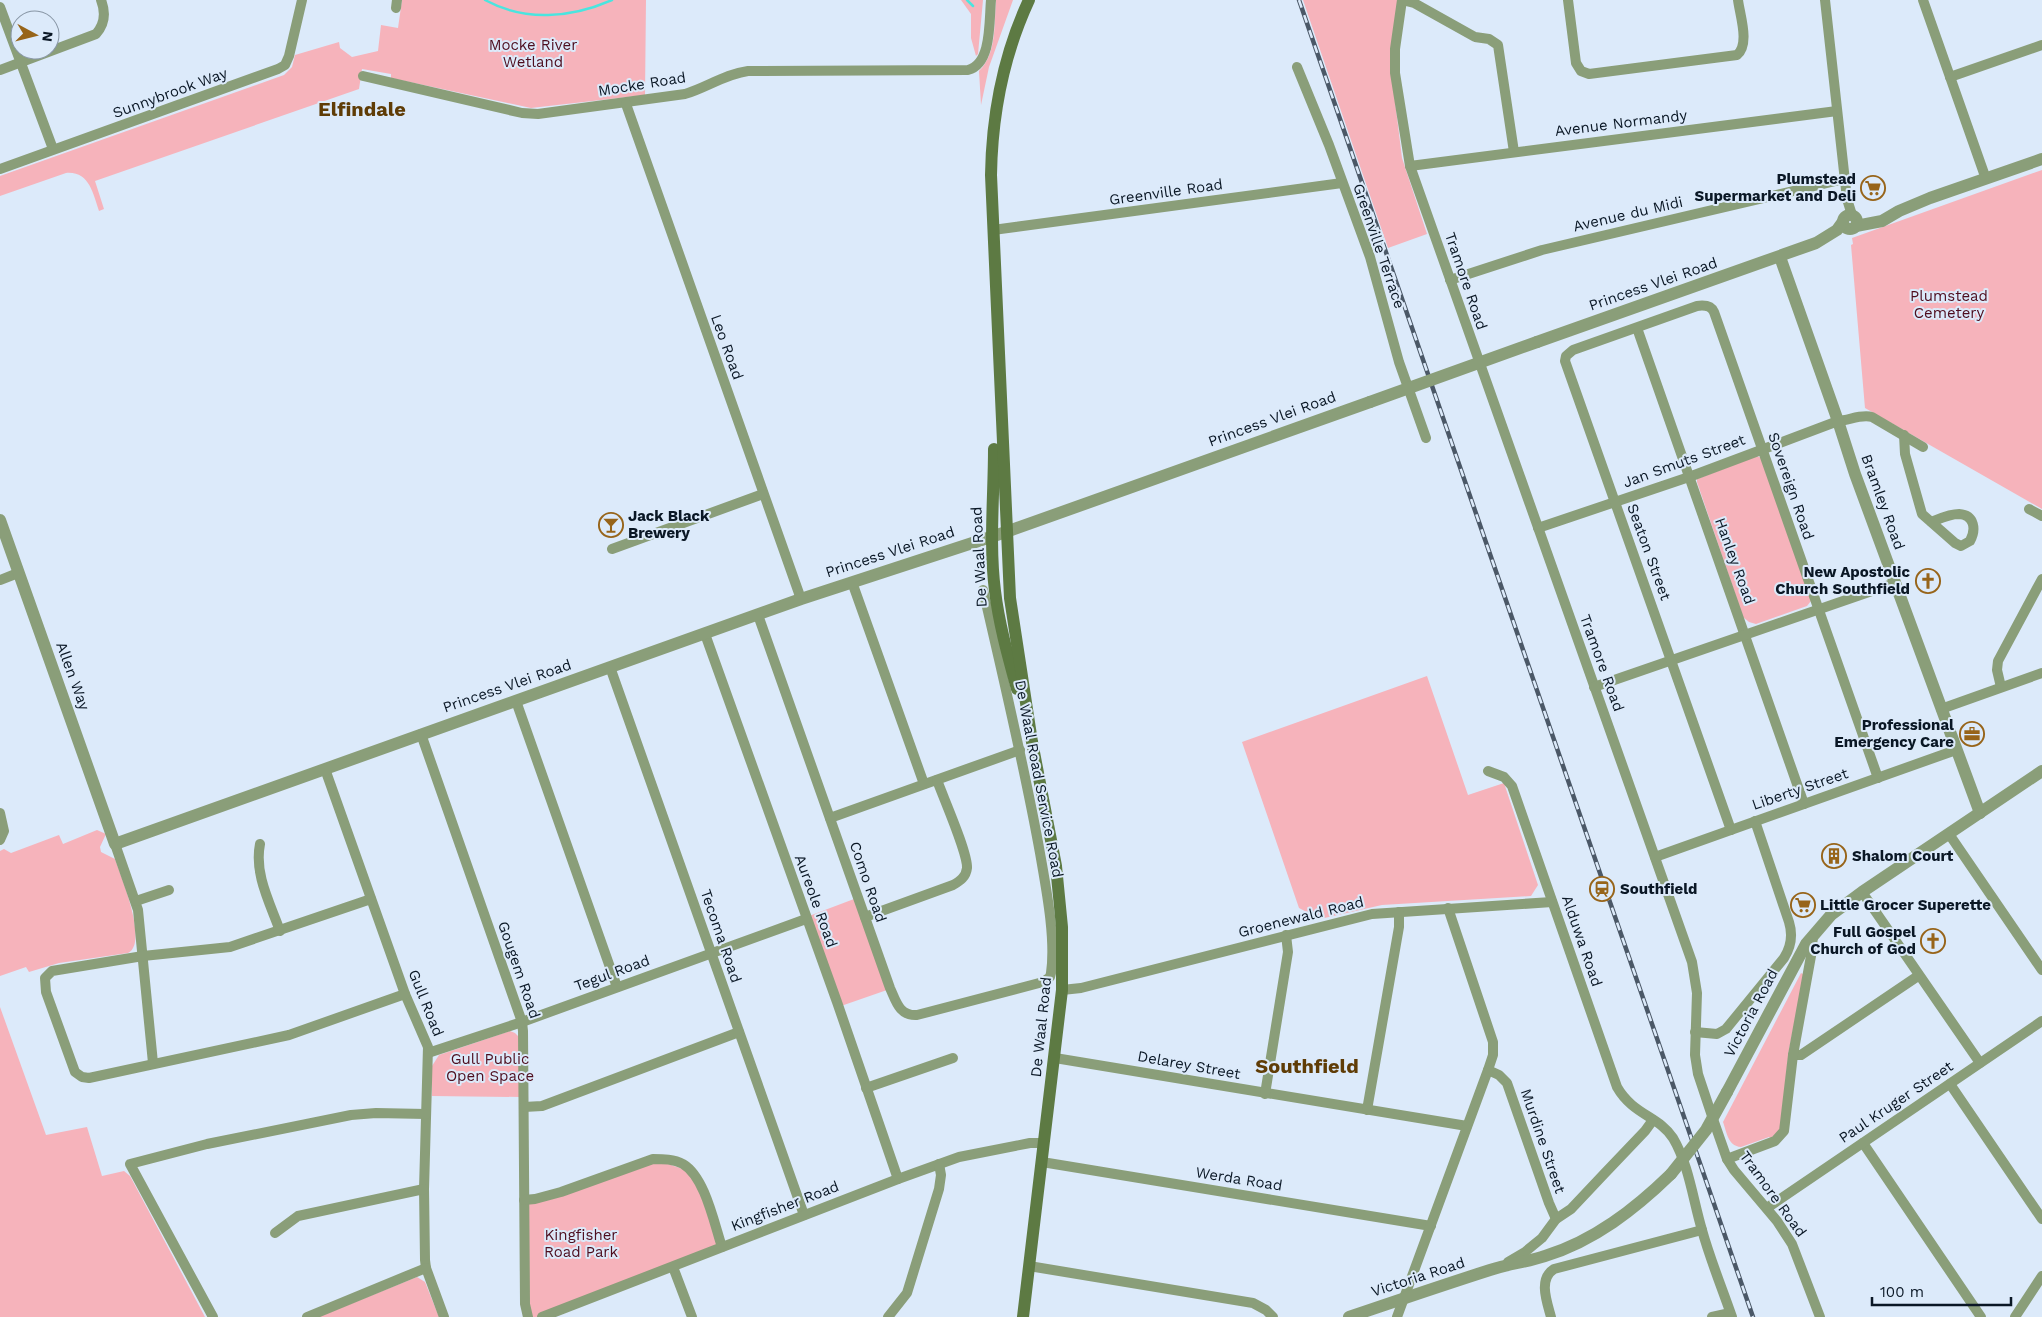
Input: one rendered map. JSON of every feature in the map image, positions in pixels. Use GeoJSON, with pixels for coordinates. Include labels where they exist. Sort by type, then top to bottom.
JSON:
{"type":"FeatureCollection","features":[{"type":"Feature","properties":{"kind":"main road","name":"De Waal Road"},"geometry":{"type":"LineString","coordinates":[[1029,0],[1008,55],[993,124],[991,175],[998,366],[995,394],[992,536],[995,591],[999,620],[1032,742]]}},
{"type":"Feature","properties":{"kind":"main road","name":"De Waal Road"},"geometry":{"type":"LineString","coordinates":[[998,366],[1001,381],[1010,598],[1032,742],[1060,898],[1062,990],[1023,1317]]}},
{"type":"Feature","properties":{"kind":"street"},"geometry":{"type":"LineString","coordinates":[[0,70],[96,34],[102,27],[104,16],[101,0]]}},
{"type":"Feature","properties":{"kind":"street","name":"Sunnybrook Way"},"geometry":{"type":"LineString","coordinates":[[0,169],[278,69],[285,65],[289,56],[302,0]]}},
{"type":"Feature","properties":{"kind":"street","name":"Mocke Road"},"geometry":{"type":"LineString","coordinates":[[363,76],[529,114],[552,114],[684,94],[748,71],[972,69],[982,61],[985,53],[991,0]]}},
{"type":"Feature","properties":{"kind":"street"},"geometry":{"type":"LineString","coordinates":[[1402,0],[1414,3],[1475,37],[1489,39],[1498,46],[1514,152]]}},
{"type":"Feature","properties":{"kind":"street","name":"Tramore Road"},"geometry":{"type":"LineString","coordinates":[[1402,0],[1395,55],[1395,72],[1410,166],[1692,962],[1697,993],[1695,1055],[1698,1074],[1728,1159],[1741,1180],[1767,1208],[1786,1234],[1798,1255],[1820,1317]]}},
{"type":"Feature","properties":{"kind":"street"},"geometry":{"type":"LineString","coordinates":[[1568,0],[1576,63],[1581,71],[1589,74],[1737,55],[1744,41],[1738,0]]}},
{"type":"Feature","properties":{"kind":"street"},"geometry":{"type":"LineString","coordinates":[[1825,0],[1850,221]]}},
{"type":"Feature","properties":{"kind":"street"},"geometry":{"type":"LineString","coordinates":[[1923,0],[1986,179]]}},
{"type":"Feature","properties":{"kind":"street"},"geometry":{"type":"LineString","coordinates":[[0,7],[54,150]]}},
{"type":"Feature","properties":{"kind":"street"},"geometry":{"type":"LineString","coordinates":[[1950,77],[2042,45]]}},
{"type":"Feature","properties":{"kind":"street","name":"Greenville Terrace"},"geometry":{"type":"LineString","coordinates":[[1297,66],[1329,145],[1370,257],[1399,362],[1426,438]]}},
{"type":"Feature","properties":{"kind":"street","name":"Leo Road"},"geometry":{"type":"LineString","coordinates":[[626,104],[801,599]]}},
{"type":"Feature","properties":{"kind":"street","name":"Avenue Normandy"},"geometry":{"type":"LineString","coordinates":[[1410,166],[1837,111]]}},
{"type":"Feature","properties":{"kind":"street","name":"Princess Vlei Road"},"geometry":{"type":"LineString","coordinates":[[115,844],[801,599],[1006,532],[1780,257],[1816,243],[1850,221],[1882,221],[1899,211],[2042,158]]}},
{"type":"Feature","properties":{"kind":"street","name":"Avenue du Midi"},"geometry":{"type":"LineString","coordinates":[[1450,280],[1542,250],[1844,179]]}},
{"type":"Feature","properties":{"kind":"street","name":"Greenville Road"},"geometry":{"type":"LineString","coordinates":[[993,230],[1342,183]]}},
{"type":"Feature","properties":{"kind":"street","name":"Bramley Road"},"geometry":{"type":"LineString","coordinates":[[1780,257],[1855,474],[1980,813]]}},
{"type":"Feature","properties":{"kind":"street","name":"Sovereign Road"},"geometry":{"type":"LineString","coordinates":[[1637,328],[1697,306],[1712,308],[1878,778]]}},
{"type":"Feature","properties":{"kind":"street","name":"Hanley Road"},"geometry":{"type":"LineString","coordinates":[[1637,328],[1804,804]]}},
{"type":"Feature","properties":{"kind":"street","name":"Seaton Street"},"geometry":{"type":"LineString","coordinates":[[1637,328],[1573,350],[1566,356],[1565,361],[1731,830]]}},
{"type":"Feature","properties":{"kind":"street","name":"Jan Smuts Street"},"geometry":{"type":"LineString","coordinates":[[1538,528],[1689,476],[1838,421],[1870,416],[1923,447]]}},
{"type":"Feature","properties":{"kind":"street"},"geometry":{"type":"LineString","coordinates":[[1904,435],[1905,454],[1922,514],[1931,522]]}},
{"type":"Feature","properties":{"kind":"street"},"geometry":{"type":"LineString","coordinates":[[612,549],[763,494]]}},
{"type":"Feature","properties":{"kind":"street"},"geometry":{"type":"LineString","coordinates":[[2029,508],[2042,516]]}},
{"type":"Feature","properties":{"kind":"street","name":"Allen Way"},"geometry":{"type":"LineString","coordinates":[[0,520],[115,844]]}},
{"type":"Feature","properties":{"kind":"street"},"geometry":{"type":"LineString","coordinates":[[0,580],[18,573]]}},
{"type":"Feature","properties":{"kind":"street"},"geometry":{"type":"LineString","coordinates":[[2002,687],[1997,670],[1998,661],[2042,579]]}},
{"type":"Feature","properties":{"kind":"street"},"geometry":{"type":"LineString","coordinates":[[852,582],[924,784]]}},
{"type":"Feature","properties":{"kind":"street"},"geometry":{"type":"LineString","coordinates":[[1594,688],[1895,583]]}},
{"type":"Feature","properties":{"kind":"street","name":"De Waal Road Service Road"},"geometry":{"type":"LineString","coordinates":[[983,590],[1020,750],[1047,896],[1052,951],[1050,977]]}},
{"type":"Feature","properties":{"kind":"street","name":"Como Road"},"geometry":{"type":"LineString","coordinates":[[758,615],[897,1004],[905,1013],[911,1015],[929,1012],[1043,982],[1050,977]]}},
{"type":"Feature","properties":{"kind":"street","name":"Aureole Road"},"geometry":{"type":"LineString","coordinates":[[705,634],[898,1179]]}},
{"type":"Feature","properties":{"kind":"street","name":"Tecoma Road"},"geometry":{"type":"LineString","coordinates":[[610,667],[804,1215]]}},
{"type":"Feature","properties":{"kind":"street"},"geometry":{"type":"LineString","coordinates":[[1941,709],[2042,673]]}},
{"type":"Feature","properties":{"kind":"street"},"geometry":{"type":"LineString","coordinates":[[516,701],[617,987]]}},
{"type":"Feature","properties":{"kind":"street","name":"Gougem Road"},"geometry":{"type":"LineString","coordinates":[[421,734],[522,1022],[525,1304],[528,1317]]}},
{"type":"Feature","properties":{"kind":"street"},"geometry":{"type":"LineString","coordinates":[[830,818],[1020,750]]}},
{"type":"Feature","properties":{"kind":"street","name":"Liberty Street"},"geometry":{"type":"LineString","coordinates":[[1655,857],[1956,750]]}},
{"type":"Feature","properties":{"kind":"street","name":"Gull Road"},"geometry":{"type":"LineString","coordinates":[[325,769],[405,994],[425,1040],[428,1053],[424,1189],[426,1268],[444,1317]]}},
{"type":"Feature","properties":{"kind":"street","name":"Alduwa Road"},"geometry":{"type":"LineString","coordinates":[[1488,771],[1504,777],[1512,786],[1617,1087],[1622,1096],[1634,1109],[1670,1133],[1677,1145],[1702,1230],[1731,1315]]}},
{"type":"Feature","properties":{"kind":"street","name":"Victoria Road"},"geometry":{"type":"LineString","coordinates":[[1349,1317],[1498,1268],[1554,1253],[1599,1232],[1635,1207],[1671,1174],[1706,1130],[1800,955],[1831,915],[1862,892],[2041,774]]}},
{"type":"Feature","properties":{"kind":"street"},"geometry":{"type":"LineString","coordinates":[[865,916],[953,885],[959,882],[965,875],[966,860],[937,780]]}},
{"type":"Feature","properties":{"kind":"street"},"geometry":{"type":"LineString","coordinates":[[0,813],[4,830],[0,840]]}},
{"type":"Feature","properties":{"kind":"street"},"geometry":{"type":"LineString","coordinates":[[1696,1032],[1717,1034],[1726,1029],[1784,958],[1790,946],[1790,927],[1755,821]]}},
{"type":"Feature","properties":{"kind":"street"},"geometry":{"type":"LineString","coordinates":[[1949,834],[2042,970]]}},
{"type":"Feature","properties":{"kind":"street"},"geometry":{"type":"LineString","coordinates":[[115,844],[136,901],[153,1064]]}},
{"type":"Feature","properties":{"kind":"street"},"geometry":{"type":"LineString","coordinates":[[260,844],[258,864],[280,931]]}},
{"type":"Feature","properties":{"kind":"street"},"geometry":{"type":"LineString","coordinates":[[136,901],[169,890]]}},
{"type":"Feature","properties":{"kind":"street"},"geometry":{"type":"LineString","coordinates":[[1862,892],[1918,976],[1980,1063]]}},
{"type":"Feature","properties":{"kind":"street"},"geometry":{"type":"LineString","coordinates":[[371,898],[280,931],[230,946],[143,956],[52,971],[45,978],[46,992],[75,1072],[82,1077],[89,1078],[295,1033],[405,994]]}},
{"type":"Feature","properties":{"kind":"street","name":"Groenewald Road"},"geometry":{"type":"LineString","coordinates":[[1062,990],[1089,986],[1364,916],[1448,908],[1552,902]]}},
{"type":"Feature","properties":{"kind":"street"},"geometry":{"type":"LineString","coordinates":[[1398,1317],[1494,1050],[1493,1042],[1448,908]]}},
{"type":"Feature","properties":{"kind":"street"},"geometry":{"type":"LineString","coordinates":[[1367,1110],[1399,927],[1399,912]]}},
{"type":"Feature","properties":{"kind":"street","name":"Tegul Road"},"geometry":{"type":"LineString","coordinates":[[428,1053],[522,1022],[806,919]]}},
{"type":"Feature","properties":{"kind":"street"},"geometry":{"type":"LineString","coordinates":[[1266,1094],[1288,952],[1286,935]]}},
{"type":"Feature","properties":{"kind":"street"},"geometry":{"type":"LineString","coordinates":[[1728,1159],[1775,1141],[1782,1134],[1793,1055],[1812,956],[1813,936]]}},
{"type":"Feature","properties":{"kind":"street"},"geometry":{"type":"LineString","coordinates":[[1793,1055],[1802,1055],[1918,976]]}},
{"type":"Feature","properties":{"kind":"street","name":"Paul Kruger Street"},"geometry":{"type":"LineString","coordinates":[[1767,1208],[2042,1021]]}},
{"type":"Feature","properties":{"kind":"street"},"geometry":{"type":"LineString","coordinates":[[524,1107],[542,1106],[739,1032]]}},
{"type":"Feature","properties":{"kind":"street"},"geometry":{"type":"LineString","coordinates":[[866,1088],[953,1058]]}},
{"type":"Feature","properties":{"kind":"street","name":"Delarey Street"},"geometry":{"type":"LineString","coordinates":[[1055,1058],[1467,1126]]}},
{"type":"Feature","properties":{"kind":"street","name":"Murdine Street"},"geometry":{"type":"LineString","coordinates":[[1488,1070],[1499,1075],[1507,1083],[1556,1219]]}},
{"type":"Feature","properties":{"kind":"street"},"geometry":{"type":"LineString","coordinates":[[1950,1084],[2042,1219]]}},
{"type":"Feature","properties":{"kind":"street"},"geometry":{"type":"LineString","coordinates":[[213,1317],[130,1164],[207,1144],[351,1115],[376,1113],[426,1114]]}},
{"type":"Feature","properties":{"kind":"street","name":"Victoria Road"},"geometry":{"type":"LineString","coordinates":[[1498,1268],[1525,1252],[1542,1238],[1556,1219],[1571,1209],[1645,1131],[1653,1120]]}},
{"type":"Feature","properties":{"kind":"street","name":"Kingfisher Road"},"geometry":{"type":"LineString","coordinates":[[542,1317],[959,1157],[1030,1143],[1044,1143]]}},
{"type":"Feature","properties":{"kind":"street"},"geometry":{"type":"LineString","coordinates":[[1863,1143],[1981,1317]]}},
{"type":"Feature","properties":{"kind":"street"},"geometry":{"type":"LineString","coordinates":[[524,1200],[562,1192],[653,1159],[668,1159],[682,1164],[700,1182],[722,1247]]}},
{"type":"Feature","properties":{"kind":"street","name":"Werda Road"},"geometry":{"type":"LineString","coordinates":[[1042,1162],[1431,1226]]}},
{"type":"Feature","properties":{"kind":"street"},"geometry":{"type":"LineString","coordinates":[[888,1317],[907,1293],[938,1189],[941,1175],[939,1164]]}},
{"type":"Feature","properties":{"kind":"street"},"geometry":{"type":"LineString","coordinates":[[275,1233],[292,1218],[298,1216],[424,1189]]}},
{"type":"Feature","properties":{"kind":"street"},"geometry":{"type":"LineString","coordinates":[[1551,1317],[1545,1287],[1547,1275],[1561,1266],[1702,1230]]}},
{"type":"Feature","properties":{"kind":"street"},"geometry":{"type":"LineString","coordinates":[[1030,1266],[1253,1303],[1266,1310],[1273,1317]]}},
{"type":"Feature","properties":{"kind":"street"},"geometry":{"type":"LineString","coordinates":[[673,1267],[692,1317]]}},
{"type":"Feature","properties":{"kind":"street"},"geometry":{"type":"LineString","coordinates":[[308,1317],[426,1268]]}},
{"type":"Feature","properties":{"kind":"street"},"geometry":{"type":"LineString","coordinates":[[2015,1317],[2041,1282]]}},
{"type":"Feature","properties":{"kind":"street"},"geometry":{"type":"LineString","coordinates":[[1712,1317],[1731,1315]]}},
{"type":"Feature","properties":{"kind":"green space","name":"Mocke River Wetland"},"geometry":{"type":"Polygon","coordinates":[[[402,0],[646,0],[645,95],[531,108],[391,78],[391,74],[362,69],[359,89],[95,181],[104,209],[99,211],[89,185],[85,179],[74,173],[66,173],[0,196],[0,176],[284,75],[292,67],[295,55],[339,42],[340,48],[352,57],[378,51],[381,25],[398,28],[402,0]]]}},
{"type":"Feature","properties":{"kind":"green space"},"geometry":{"type":"Polygon","coordinates":[[[961,0],[983,0],[978,54],[976,56],[971,38],[971,14],[961,0]]]}},
{"type":"Feature","properties":{"kind":"green space"},"geometry":{"type":"Polygon","coordinates":[[[996,0],[1013,0],[989,67],[981,105],[979,71],[985,64],[992,47],[996,0]]]}},
{"type":"Feature","properties":{"kind":"green space"},"geometry":{"type":"Polygon","coordinates":[[[1303,0],[1398,0],[1391,69],[1402,158],[1427,234],[1388,248],[1303,0]]]}},
{"type":"Feature","properties":{"kind":"green space","name":"Plumstead Cemetery"},"geometry":{"type":"Polygon","coordinates":[[[2042,170],[2042,509],[1865,408],[1851,245],[1853,244],[1852,238],[2042,170]]]}},
{"type":"Feature","properties":{"kind":"green space"},"geometry":{"type":"Polygon","coordinates":[[[1757,456],[1761,458],[1811,601],[1807,606],[1756,624],[1749,622],[1743,617],[1697,479],[1757,456]]]}},
{"type":"Feature","properties":{"kind":"green space"},"geometry":{"type":"Polygon","coordinates":[[[1427,676],[1468,795],[1504,783],[1538,885],[1531,896],[1382,905],[1320,919],[1299,908],[1242,742],[1427,676]]]}},
{"type":"Feature","properties":{"kind":"green space"},"geometry":{"type":"Polygon","coordinates":[[[97,830],[106,834],[100,847],[101,852],[115,859],[132,909],[136,937],[134,947],[128,953],[59,963],[29,972],[26,967],[0,976],[0,851],[4,849],[11,853],[59,835],[63,844],[97,830]]]}},
{"type":"Feature","properties":{"kind":"green space"},"geometry":{"type":"Polygon","coordinates":[[[854,899],[887,990],[841,1006],[809,916],[854,899]]]}},
{"type":"Feature","properties":{"kind":"green space"},"geometry":{"type":"Polygon","coordinates":[[[1801,973],[1803,974],[1803,979],[1789,1050],[1780,1130],[1771,1138],[1769,1137],[1741,1147],[1737,1146],[1731,1142],[1723,1122],[1801,973]]]}},
{"type":"Feature","properties":{"kind":"green space"},"geometry":{"type":"Polygon","coordinates":[[[0,1007],[46,1135],[87,1127],[102,1176],[124,1171],[130,1176],[205,1317],[0,1317],[0,1007]]]}},
{"type":"Feature","properties":{"kind":"green space","name":"Gull Public Open Space"},"geometry":{"type":"Polygon","coordinates":[[[510,1031],[519,1037],[520,1097],[432,1096],[432,1066],[439,1055],[510,1031]]]}},
{"type":"Feature","properties":{"kind":"green space","name":"Kingfisher Road Park"},"geometry":{"type":"Polygon","coordinates":[[[653,1159],[692,1172],[722,1247],[542,1317],[528,1317],[524,1200],[653,1159]]]}},
{"type":"Feature","properties":{"kind":"green space"},"geometry":{"type":"Polygon","coordinates":[[[417,1277],[425,1282],[439,1317],[318,1317],[417,1277]]]}},
{"type":"Feature","properties":{"kind":"waterway"},"geometry":{"type":"LineString","coordinates":[[485,0],[516,12],[548,15],[580,11],[612,0]]}},
{"type":"Feature","properties":{"kind":"waterway"},"geometry":{"type":"LineString","coordinates":[[967,0],[973,6]]}},
{"type":"Feature","properties":{"kind":"railway"},"geometry":{"type":"LineString","coordinates":[[1299,0],[1753,1317]]}},
{"type":"Feature","properties":{"kind":"place","name":"Plumstead Supermarket and Deli"},"geometry":{"type":"Point","coordinates":[1873,188]}},
{"type":"Feature","properties":{"kind":"place","name":"Jack Black Brewery"},"geometry":{"type":"Point","coordinates":[611,525]}},
{"type":"Feature","properties":{"kind":"place","name":"New Apostolic Church Southfield"},"geometry":{"type":"Point","coordinates":[1928,581]}},
{"type":"Feature","properties":{"kind":"place","name":"Professional Emergency Care"},"geometry":{"type":"Point","coordinates":[1972,734]}},
{"type":"Feature","properties":{"kind":"place","name":"Shalom Court"},"geometry":{"type":"Point","coordinates":[1834,856]}},
{"type":"Feature","properties":{"kind":"place","name":"Southfield"},"geometry":{"type":"Point","coordinates":[1602,889]}},
{"type":"Feature","properties":{"kind":"place","name":"Little Grocer Superette"},"geometry":{"type":"Point","coordinates":[1803,905]}},
{"type":"Feature","properties":{"kind":"place","name":"Full Gospel Church of God"},"geometry":{"type":"Point","coordinates":[1933,941]}},
{"type":"Feature","properties":{"kind":"district","name":"Elfindale"},"geometry":{"type":"Point","coordinates":[362,109]}},
{"type":"Feature","properties":{"kind":"district","name":"Southfield"},"geometry":{"type":"Point","coordinates":[1307,1066]}}]}
